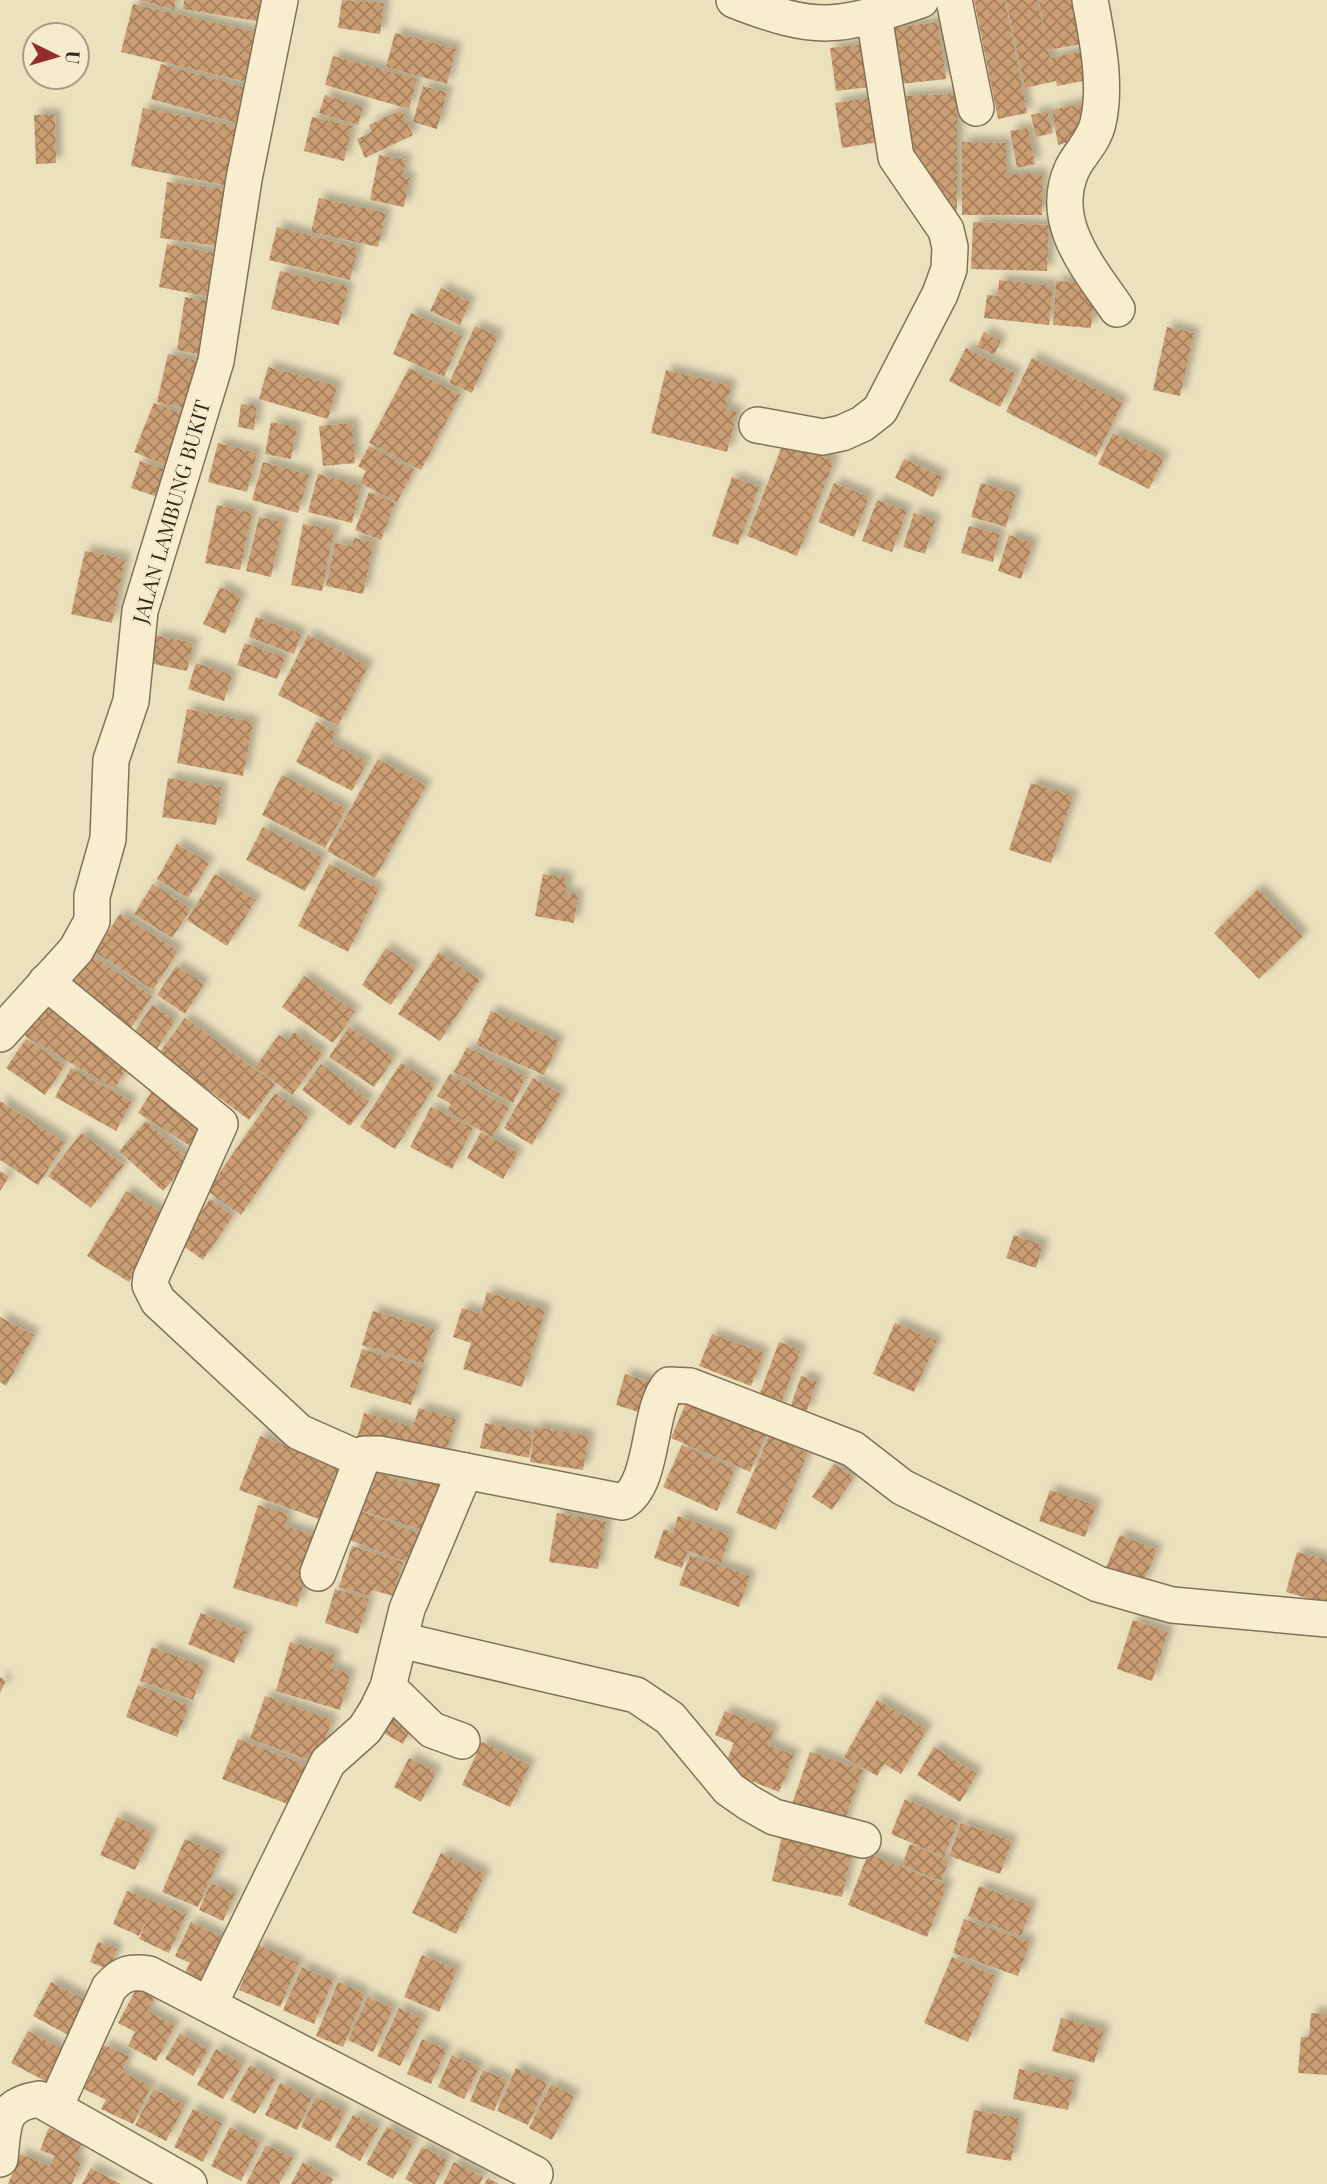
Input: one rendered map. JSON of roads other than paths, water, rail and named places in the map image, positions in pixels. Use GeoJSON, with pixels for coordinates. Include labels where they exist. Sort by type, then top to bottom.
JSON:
{"type":"FeatureCollection","features":[{"type":"Feature","properties":{"kind":"street","name":"JALAN LAMBUNG BUKIT"},"geometry":{"type":"LineString","coordinates":[[0,1034],[76,950],[92,921],[92,896],[108,839],[111,760],[131,701],[140,611],[216,361],[244,179],[280,0]]}},
{"type":"Feature","properties":{"kind":"street"},"geometry":{"type":"LineString","coordinates":[[734,0],[768,13],[815,24],[838,24],[880,9],[922,0]]}},
{"type":"Feature","properties":{"kind":"street"},"geometry":{"type":"LineString","coordinates":[[954,0],[976,108]]}},
{"type":"Feature","properties":{"kind":"street"},"geometry":{"type":"LineString","coordinates":[[1090,0],[1099,62],[1098,122],[1091,142],[1073,167],[1063,211],[1070,236],[1117,309]]}},
{"type":"Feature","properties":{"kind":"street"},"geometry":{"type":"LineString","coordinates":[[757,425],[823,437],[842,433],[880,410],[940,295],[949,269],[950,247],[946,230],[896,157],[880,9]]}},
{"type":"Feature","properties":{"kind":"street"},"geometry":{"type":"LineString","coordinates":[[46,982],[220,1124],[151,1277],[150,1285],[158,1301],[299,1432],[318,1443],[360,1459]]}},
{"type":"Feature","properties":{"kind":"street"},"geometry":{"type":"LineString","coordinates":[[318,1573],[364,1454],[379,1454],[623,1502],[632,1495],[643,1470],[666,1387],[679,1383],[853,1449],[902,1487],[938,1507],[1098,1584],[1172,1605],[1327,1619]]}},
{"type":"Feature","properties":{"kind":"street"},"geometry":{"type":"LineString","coordinates":[[209,2003],[328,1762],[365,1728],[388,1687],[407,1609],[465,1471]]}},
{"type":"Feature","properties":{"kind":"street"},"geometry":{"type":"LineString","coordinates":[[400,1640],[636,1695],[670,1718],[729,1788],[749,1803],[774,1816],[863,1840]]}},
{"type":"Feature","properties":{"kind":"street"},"geometry":{"type":"LineString","coordinates":[[388,1687],[432,1730],[462,1741]]}},
{"type":"Feature","properties":{"kind":"street"},"geometry":{"type":"LineString","coordinates":[[55,2107],[109,1988],[119,1976],[133,1972],[149,1973],[535,2174]]}},
{"type":"Feature","properties":{"kind":"street"},"geometry":{"type":"LineString","coordinates":[[0,2159],[3,2119],[8,2111],[25,2101],[39,2099],[189,2184]]}}]}
